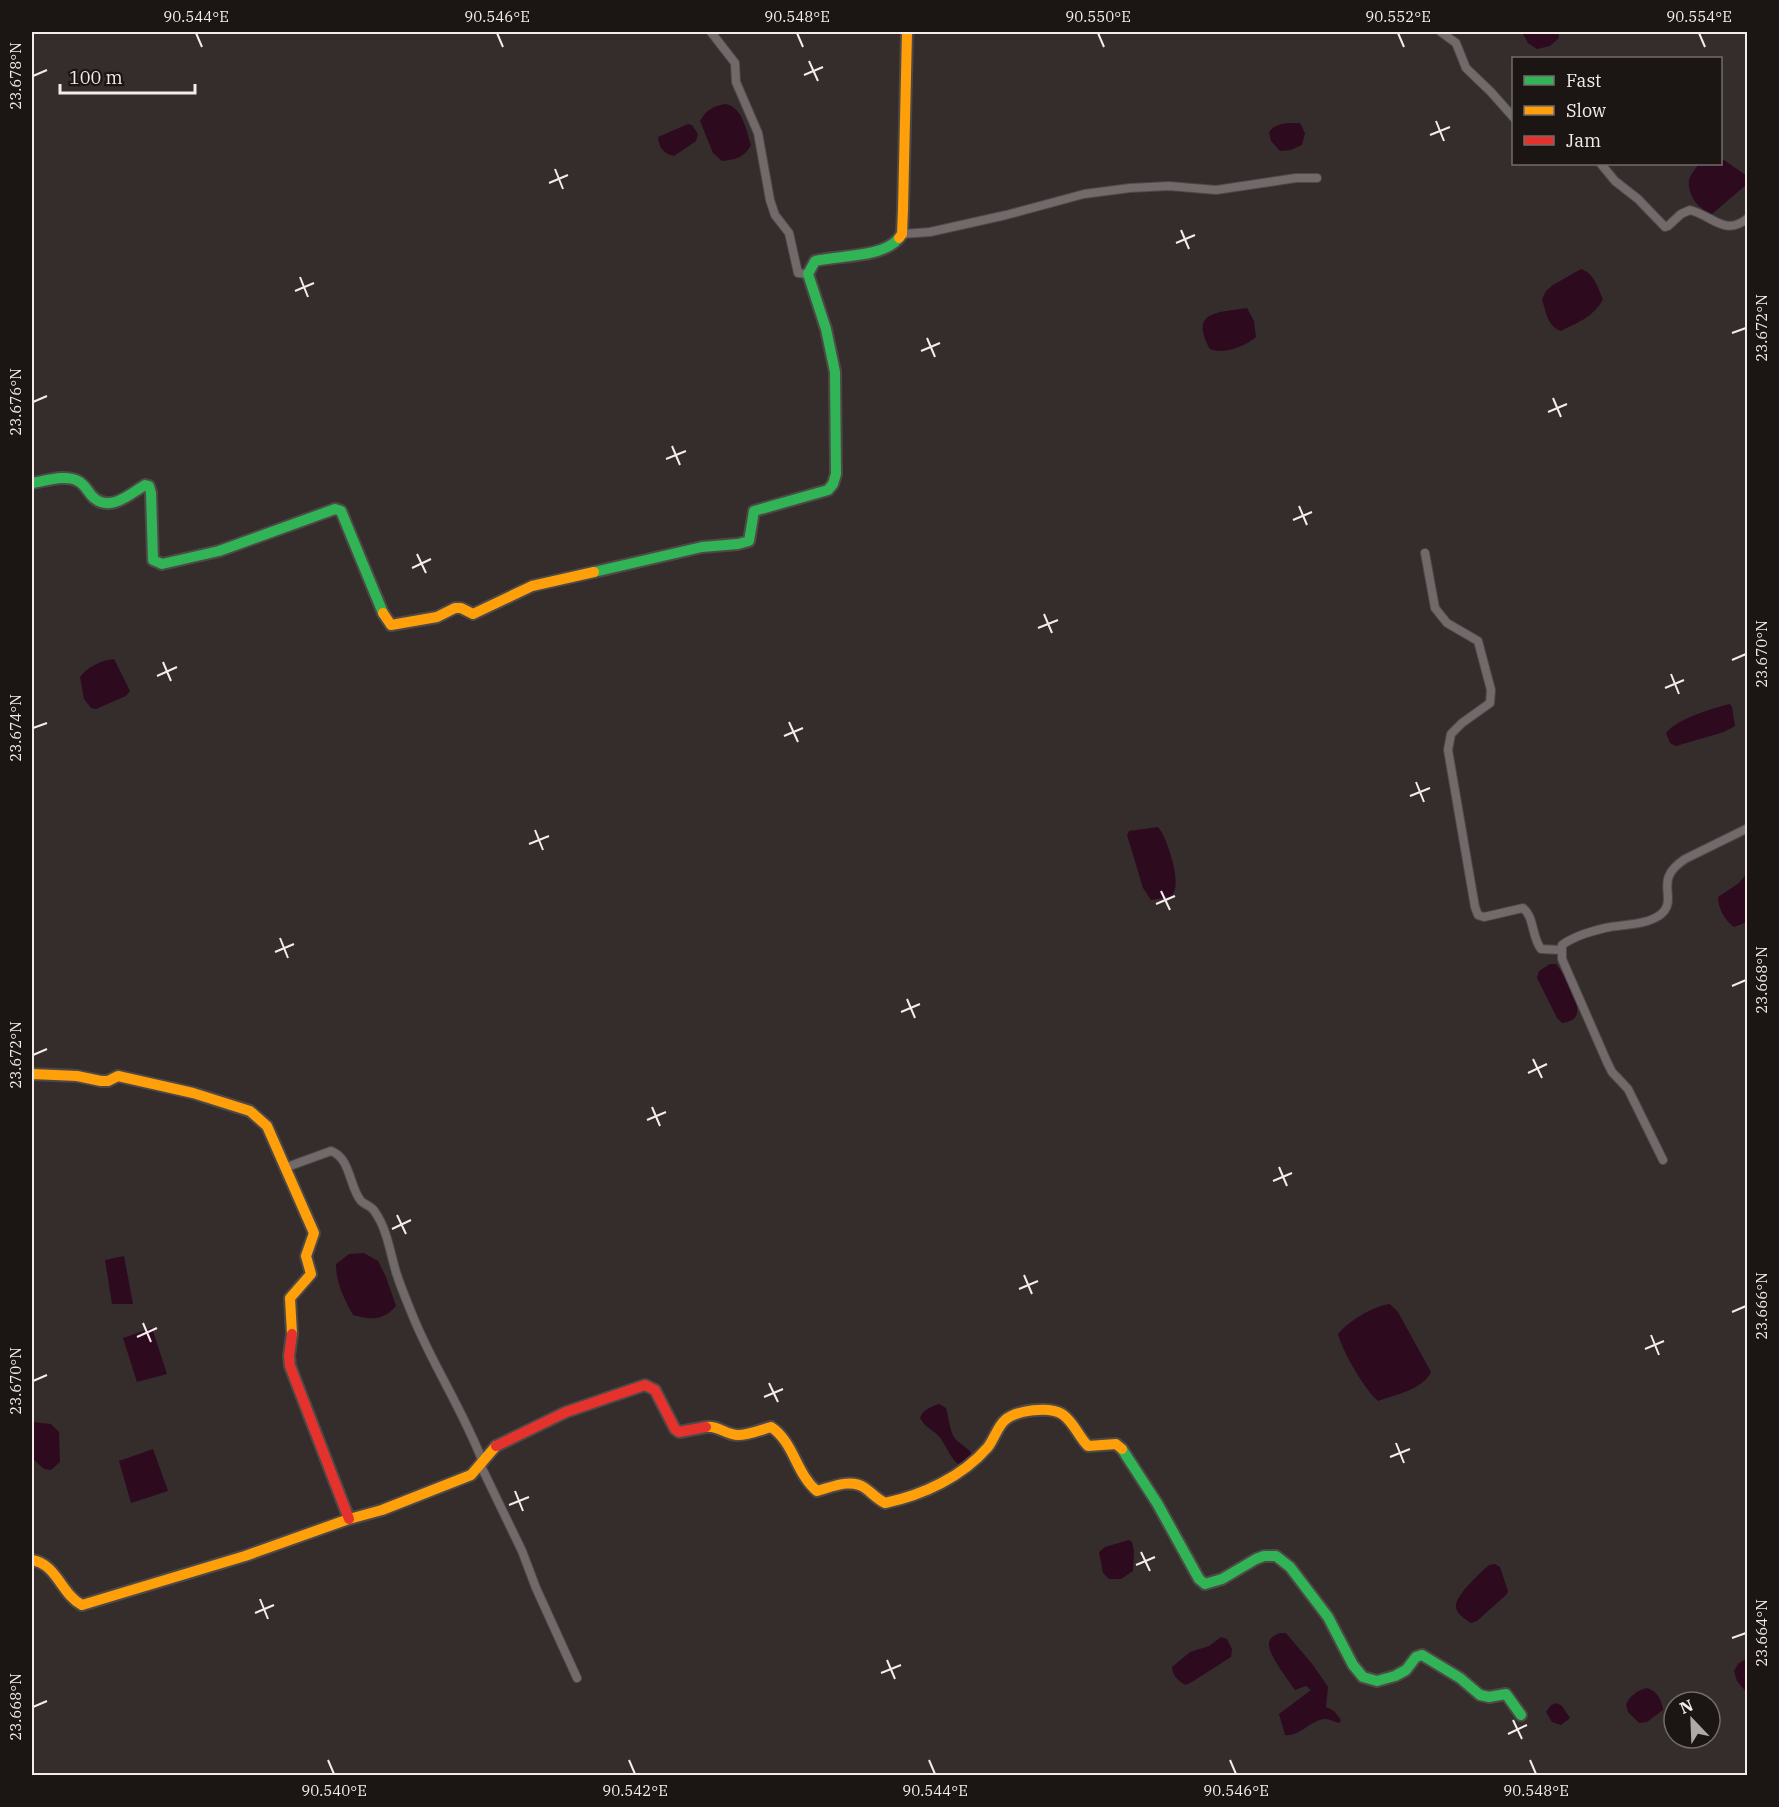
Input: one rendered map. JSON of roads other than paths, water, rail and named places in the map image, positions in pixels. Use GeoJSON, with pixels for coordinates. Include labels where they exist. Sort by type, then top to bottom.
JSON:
{"type":"FeatureCollection","features":[{"type":"Feature","properties":{"kind":"street"},"geometry":{"type":"LineString","coordinates":[[711,32],[735,63],[736,82],[758,133],[770,200],[775,215],[789,233],[798,273],[808,273]]}},
{"type":"Feature","properties":{"kind":"street"},"geometry":{"type":"LineString","coordinates":[[32,483],[68,478],[82,482],[94,498],[105,503],[115,502],[145,485],[149,486],[153,560],[162,564],[219,551],[335,509],[341,511],[383,612],[392,625],[437,617],[455,608],[461,608],[473,614],[478,613],[492,603],[532,586],[702,547],[749,541],[754,512],[828,490],[833,484],[836,474],[835,372],[826,329],[808,273],[815,261],[886,248],[898,242],[902,234],[907,32]]}},
{"type":"Feature","properties":{"kind":"street"},"geometry":{"type":"LineString","coordinates":[[1441,32],[1456,43],[1466,69],[1512,116]]}},
{"type":"Feature","properties":{"kind":"street"},"geometry":{"type":"LineString","coordinates":[[1602,165],[1615,181],[1638,199],[1665,227],[1690,210],[1722,225],[1734,227],[1748,218]]}},
{"type":"Feature","properties":{"kind":"street"},"geometry":{"type":"LineString","coordinates":[[902,234],[930,232],[1084,194],[1169,186],[1216,190],[1296,178],[1317,178]]}},
{"type":"Feature","properties":{"kind":"street"},"geometry":{"type":"LineString","coordinates":[[1425,553],[1436,608],[1447,623],[1478,641],[1491,690],[1490,703],[1482,711],[1462,723],[1452,734],[1448,750],[1475,907],[1478,915],[1484,917],[1523,908],[1530,916],[1540,948],[1561,950]]}},
{"type":"Feature","properties":{"kind":"street"},"geometry":{"type":"LineString","coordinates":[[1663,1160],[1628,1089],[1612,1072],[1607,1062],[1562,959],[1562,945],[1604,928],[1638,923],[1658,916],[1668,906],[1668,879],[1678,864],[1748,828]]}},
{"type":"Feature","properties":{"kind":"street"},"geometry":{"type":"LineString","coordinates":[[32,1074],[77,1076],[101,1081],[108,1081],[118,1076],[193,1092],[243,1108],[259,1116],[267,1126],[287,1167],[314,1233],[306,1256],[311,1274],[290,1298],[293,1327],[290,1366],[309,1412],[322,1455],[349,1519]]}},
{"type":"Feature","properties":{"kind":"street"},"geometry":{"type":"LineString","coordinates":[[287,1167],[331,1151],[336,1153],[344,1163],[361,1201],[374,1210],[381,1224],[396,1274],[416,1322],[433,1361],[474,1439],[481,1462],[577,1678]]}},
{"type":"Feature","properties":{"kind":"street"},"geometry":{"type":"LineString","coordinates":[[32,1560],[39,1560],[51,1571],[72,1598],[82,1605],[245,1556],[349,1519],[382,1510],[471,1475],[493,1448],[566,1412],[645,1385],[655,1390],[675,1429],[679,1432],[713,1425],[731,1434],[739,1435],[771,1427],[778,1431],[806,1482],[813,1489],[817,1491],[851,1483],[861,1485],[878,1501],[885,1503],[935,1488],[986,1449],[1007,1419],[1044,1408],[1054,1409],[1068,1418],[1088,1446],[1100,1447],[1113,1443],[1120,1445],[1157,1503],[1199,1579],[1205,1584],[1224,1578],[1262,1557],[1275,1556],[1287,1563],[1321,1607],[1360,1676],[1367,1680],[1388,1679],[1401,1674],[1414,1657],[1422,1655],[1480,1695],[1490,1697],[1506,1694],[1521,1715]]}}]}
